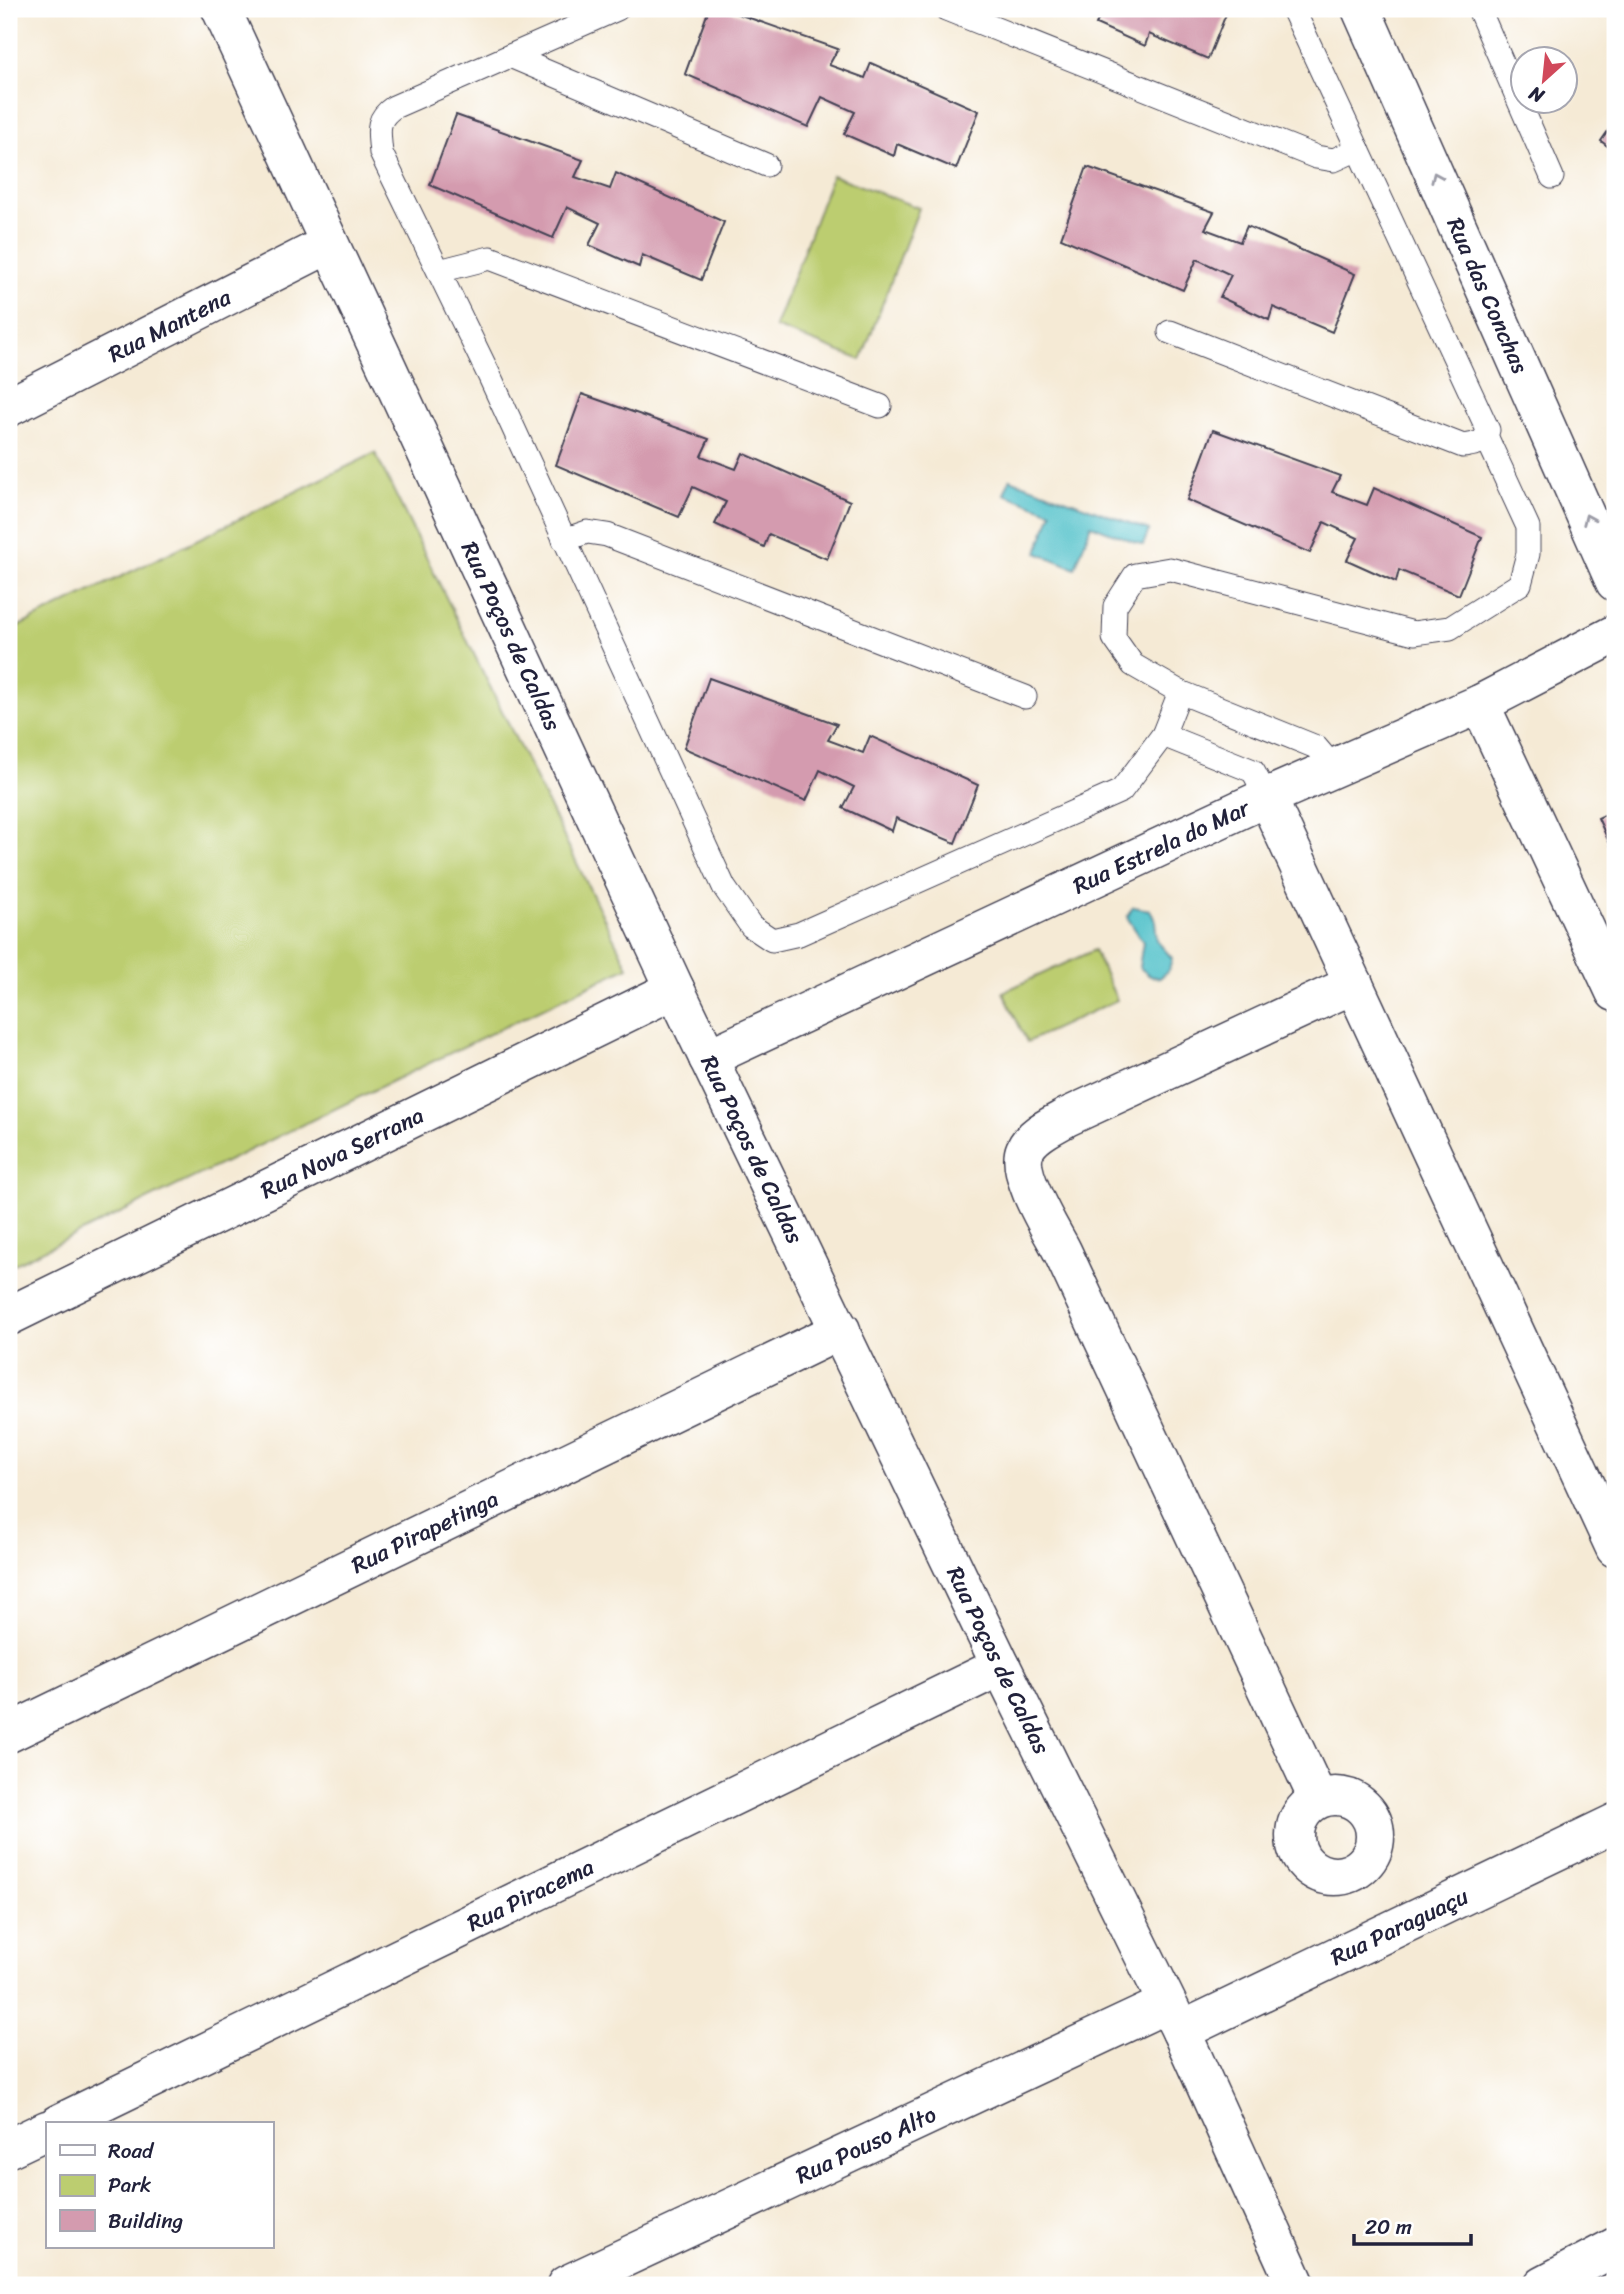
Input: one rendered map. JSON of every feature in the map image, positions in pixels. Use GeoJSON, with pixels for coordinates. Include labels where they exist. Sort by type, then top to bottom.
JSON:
{"type":"FeatureCollection","features":[{"type":"Feature","properties":{"kind":"street","name":"Rua Poços de Caldas"},"geometry":{"type":"LineString","coordinates":[[221,9],[675,989],[1174,2017],[1296,2285]]}},
{"type":"Feature","properties":{"kind":"street","name":"Rua das Conchas"},"geometry":{"type":"LineString","coordinates":[[1361,9],[1615,582]]}},
{"type":"Feature","properties":{"kind":"street","name":"Rua Mantena"},"geometry":{"type":"LineString","coordinates":[[9,407],[329,244]]}},
{"type":"Feature","properties":{"kind":"street","name":"Rua Estrela do Mar"},"geometry":{"type":"LineString","coordinates":[[708,1058],[1267,797],[1480,704],[1615,634]]}},
{"type":"Feature","properties":{"kind":"street"},"geometry":{"type":"LineString","coordinates":[[1480,704],[1615,992]]}},
{"type":"Feature","properties":{"kind":"street"},"geometry":{"type":"LineString","coordinates":[[1267,797],[1615,1548]]}},
{"type":"Feature","properties":{"kind":"street"},"geometry":{"type":"LineString","coordinates":[[1318,1799],[1034,1196],[1023,1160],[1025,1150],[1036,1136],[1067,1117],[1354,984]]}},
{"type":"Feature","properties":{"kind":"street","name":"Rua Nova Serrana"},"geometry":{"type":"LineString","coordinates":[[9,1316],[675,989]]}},
{"type":"Feature","properties":{"kind":"street","name":"Rua Pirapetinga"},"geometry":{"type":"LineString","coordinates":[[9,1733],[841,1331]]}},
{"type":"Feature","properties":{"kind":"street","name":"Rua Piracema"},"geometry":{"type":"LineString","coordinates":[[62,2122],[1002,1666]]}},
{"type":"Feature","properties":{"kind":"street","name":"Rua Paraguaçu"},"geometry":{"type":"LineString","coordinates":[[1174,2017],[1615,1823]]}},
{"type":"Feature","properties":{"kind":"street","name":"Rua Pouso Alto"},"geometry":{"type":"LineString","coordinates":[[566,2285],[1174,2017]]}},
{"type":"Feature","properties":{"kind":"street"},"geometry":{"type":"LineString","coordinates":[[9,2148],[46,2130]]}},
{"type":"Feature","properties":{"kind":"street"},"geometry":{"type":"LineString","coordinates":[[1543,2285],[1615,2248]]}},
{"type":"Feature","properties":{"kind":"lane"},"geometry":{"type":"LineString","coordinates":[[617,9],[394,107],[384,114],[379,126],[382,152],[724,887],[751,926],[772,940],[799,934],[1121,791],[1163,735],[1181,692]]}},
{"type":"Feature","properties":{"kind":"lane"},"geometry":{"type":"LineString","coordinates":[[946,9],[1316,157],[1334,160],[1358,149]]}},
{"type":"Feature","properties":{"kind":"lane"},"geometry":{"type":"LineString","coordinates":[[1170,332],[1463,446],[1481,443],[1487,438],[1489,430],[1293,9]]}},
{"type":"Feature","properties":{"kind":"lane"},"geometry":{"type":"LineString","coordinates":[[1481,9],[1552,177]]}},
{"type":"Feature","properties":{"kind":"lane"},"geometry":{"type":"LineString","coordinates":[[510,57],[766,165]]}},
{"type":"Feature","properties":{"kind":"lane"},"geometry":{"type":"LineString","coordinates":[[439,271],[491,258],[880,407]]}},
{"type":"Feature","properties":{"kind":"lane"},"geometry":{"type":"LineString","coordinates":[[1334,768],[1316,747],[1181,692],[1133,665],[1114,638],[1115,606],[1135,575],[1170,569],[1414,633],[1450,628],[1520,584],[1528,554],[1528,527],[1487,438]]}},
{"type":"Feature","properties":{"kind":"lane"},"geometry":{"type":"LineString","coordinates":[[564,540],[587,532],[607,535],[1025,697]]}},
{"type":"Feature","properties":{"kind":"lane"},"geometry":{"type":"LineString","coordinates":[[1163,735],[1253,771],[1267,797]]}},
{"type":"Feature","properties":{"kind":"green space"},"geometry":{"type":"Polygon","coordinates":[[[832,175],[919,208],[861,360],[775,327],[832,175]]]}},
{"type":"Feature","properties":{"kind":"green space"},"geometry":{"type":"Polygon","coordinates":[[[375,453],[628,967],[9,1267],[9,631],[375,453]]]}},
{"type":"Feature","properties":{"kind":"green space"},"geometry":{"type":"Polygon","coordinates":[[[1094,950],[1117,1000],[1027,1042],[1003,992],[1094,950]]]}},
{"type":"Feature","properties":{"kind":"water"},"geometry":{"type":"Polygon","coordinates":[[[1010,479],[1149,530],[1143,545],[1091,525],[1075,568],[1037,553],[1052,512],[1004,494],[1010,479]]]}},
{"type":"Feature","properties":{"kind":"water"},"geometry":{"type":"Polygon","coordinates":[[[1133,907],[1150,910],[1155,921],[1157,941],[1172,958],[1169,970],[1160,978],[1150,976],[1139,967],[1143,942],[1127,917],[1133,907]]]}},
{"type":"Feature","properties":{"kind":"building"},"geometry":{"type":"Polygon","coordinates":[[[709,9],[724,9],[838,49],[829,65],[865,78],[871,63],[979,111],[956,169],[897,144],[894,156],[844,134],[855,112],[822,97],[808,127],[685,74],[709,9]]]}},
{"type":"Feature","properties":{"kind":"building"},"geometry":{"type":"Polygon","coordinates":[[[1104,9],[1228,9],[1208,59],[1149,34],[1145,46],[1096,24],[1104,9]]]}},
{"type":"Feature","properties":{"kind":"building"},"geometry":{"type":"Polygon","coordinates":[[[456,115],[583,160],[575,177],[610,189],[616,173],[724,222],[701,280],[642,255],[639,267],[589,245],[600,223],[567,207],[553,238],[430,185],[456,115]]]}},
{"type":"Feature","properties":{"kind":"building"},"geometry":{"type":"Polygon","coordinates":[[[1615,121],[1615,152],[1601,141],[1615,121]]]}},
{"type":"Feature","properties":{"kind":"building"},"geometry":{"type":"Polygon","coordinates":[[[1087,167],[1214,212],[1205,229],[1240,242],[1247,226],[1355,274],[1332,332],[1273,307],[1269,320],[1220,297],[1231,275],[1197,259],[1183,290],[1061,238],[1087,167]]]}},
{"type":"Feature","properties":{"kind":"building"},"geometry":{"type":"Polygon","coordinates":[[[582,394],[709,439],[701,456],[736,469],[743,453],[850,501],[827,559],[769,534],[764,547],[715,524],[726,502],[693,487],[679,517],[556,465],[582,394]]]}},
{"type":"Feature","properties":{"kind":"building"},"geometry":{"type":"Polygon","coordinates":[[[1213,430],[1340,476],[1332,492],[1367,505],[1374,488],[1482,537],[1459,595],[1399,570],[1396,582],[1347,560],[1358,538],[1324,522],[1310,553],[1187,500],[1213,430]]]}},
{"type":"Feature","properties":{"kind":"building"},"geometry":{"type":"Polygon","coordinates":[[[709,678],[837,724],[828,740],[863,753],[870,736],[978,785],[955,843],[896,818],[892,831],[843,808],[854,787],[820,770],[806,801],[684,748],[709,678]]]}},
{"type":"Feature","properties":{"kind":"building"},"geometry":{"type":"Polygon","coordinates":[[[1615,810],[1615,855],[1598,818],[1615,810]]]}}]}
